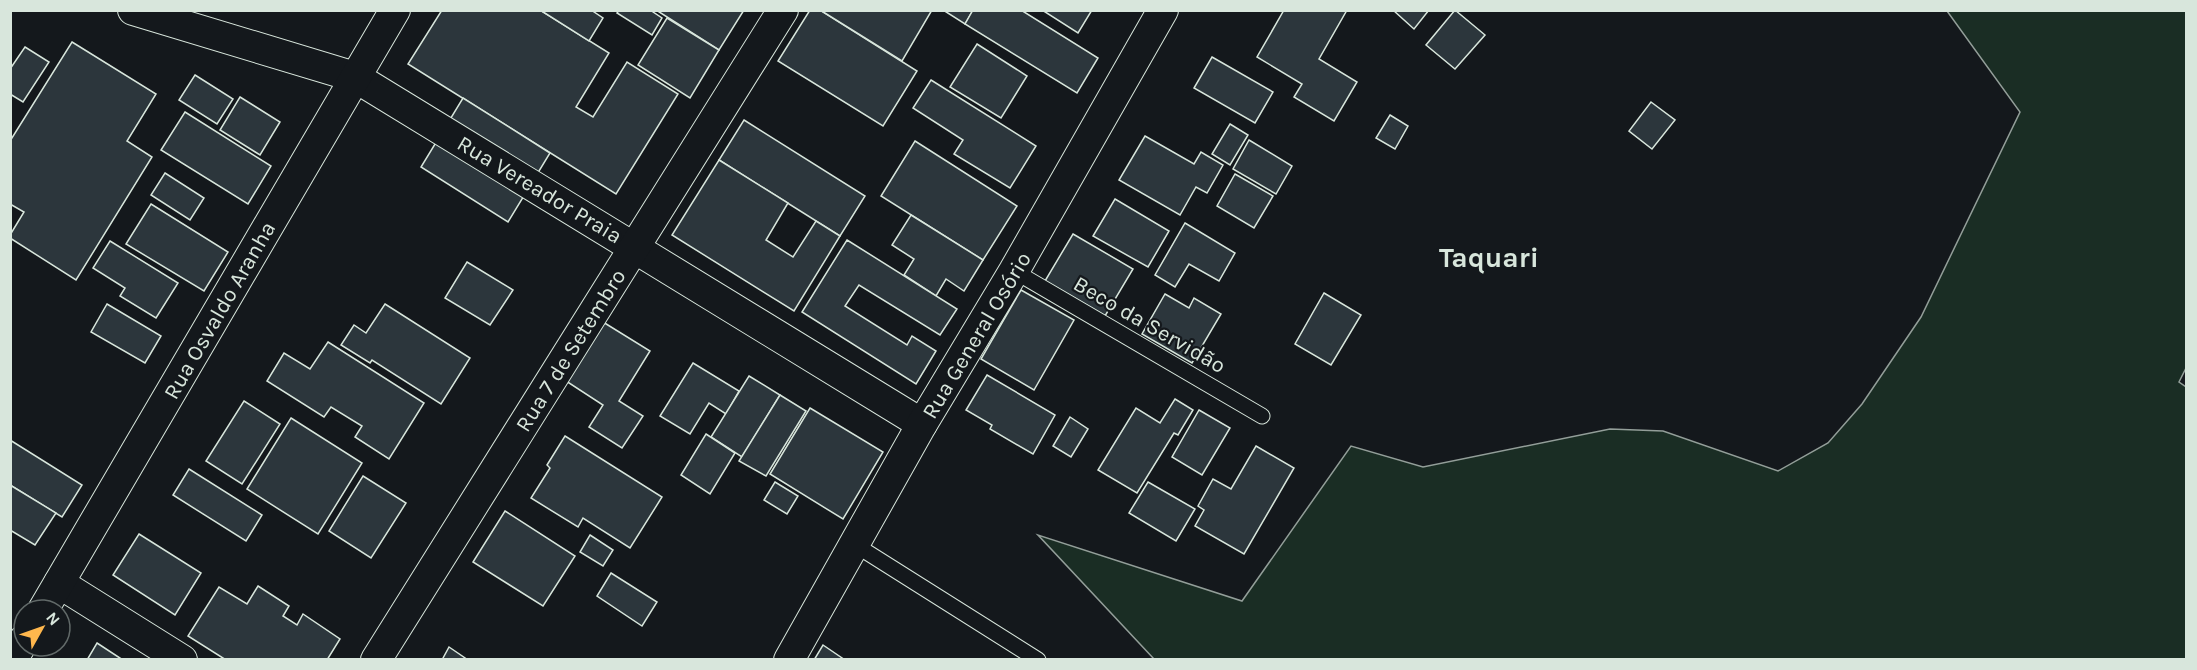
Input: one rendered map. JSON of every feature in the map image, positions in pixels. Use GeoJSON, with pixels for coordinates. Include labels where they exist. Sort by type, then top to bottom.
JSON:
{"type":"FeatureCollection","features":[{"type":"Feature","properties":{"kind":"street","name":"Rua Vereador Praia"},"geometry":{"type":"LineString","coordinates":[[133,10],[355,77],[922,424]]}},
{"type":"Feature","properties":{"kind":"street","name":"Rua Osvaldo Aranha"},"geometry":{"type":"LineString","coordinates":[[50,598],[395,10]]}},
{"type":"Feature","properties":{"kind":"street","name":"Rua 7 de Setembro"},"geometry":{"type":"LineString","coordinates":[[376,660],[783,10]]}},
{"type":"Feature","properties":{"kind":"street","name":"Rua General Osório"},"geometry":{"type":"LineString","coordinates":[[789,660],[922,424],[1014,271],[1163,10]]}},
{"type":"Feature","properties":{"kind":"street"},"geometry":{"type":"LineString","coordinates":[[59,583],[182,660]]}},
{"type":"Feature","properties":{"kind":"lane","name":"Beco da Servidão"},"geometry":{"type":"LineString","coordinates":[[1014,271],[1262,416]]}},
{"type":"Feature","properties":{"kind":"lane"},"geometry":{"type":"LineString","coordinates":[[854,544],[1038,660]]}},
{"type":"Feature","properties":{"kind":"green space"},"geometry":{"type":"Polygon","coordinates":[[[1947,11],[2186,11],[2186,368],[2179,382],[2186,387],[2186,659],[1154,659],[1038,535],[1242,601],[1351,446],[1423,467],[1610,429],[1663,431],[1778,471],[1828,443],[1862,404],[1921,317],[2020,112],[1947,11]]]}},
{"type":"Feature","properties":{"kind":"building"},"geometry":{"type":"Polygon","coordinates":[[[442,10],[540,10],[609,53],[576,107],[593,117],[627,62],[678,94],[616,194],[408,64],[442,10]]]}},
{"type":"Feature","properties":{"kind":"building"},"geometry":{"type":"Polygon","coordinates":[[[540,10],[591,10],[603,18],[589,41],[540,10]]]}},
{"type":"Feature","properties":{"kind":"building"},"geometry":{"type":"Polygon","coordinates":[[[619,10],[650,10],[662,18],[652,35],[617,13],[619,10]]]}},
{"type":"Feature","properties":{"kind":"building"},"geometry":{"type":"Polygon","coordinates":[[[656,10],[744,10],[719,50],[656,10]]]}},
{"type":"Feature","properties":{"kind":"building"},"geometry":{"type":"Polygon","coordinates":[[[810,10],[820,10],[917,71],[883,126],[778,61],[810,10]]]}},
{"type":"Feature","properties":{"kind":"building"},"geometry":{"type":"Polygon","coordinates":[[[820,10],[932,10],[902,61],[820,10]]]}},
{"type":"Feature","properties":{"kind":"building"},"geometry":{"type":"Polygon","coordinates":[[[943,10],[973,10],[965,24],[943,10]]]}},
{"type":"Feature","properties":{"kind":"building"},"geometry":{"type":"Polygon","coordinates":[[[973,10],[1021,10],[1098,58],[1077,93],[965,24],[973,10]]]}},
{"type":"Feature","properties":{"kind":"building"},"geometry":{"type":"Polygon","coordinates":[[[1042,10],[1092,10],[1078,33],[1042,10]]]}},
{"type":"Feature","properties":{"kind":"building"},"geometry":{"type":"Polygon","coordinates":[[[1284,10],[1347,10],[1319,59],[1357,82],[1334,121],[1294,97],[1302,84],[1257,57],[1284,10]]]}},
{"type":"Feature","properties":{"kind":"building"},"geometry":{"type":"Polygon","coordinates":[[[1393,10],[1429,10],[1414,29],[1393,10]]]}},
{"type":"Feature","properties":{"kind":"building"},"geometry":{"type":"Polygon","coordinates":[[[1455,10],[1485,35],[1455,69],[1426,45],[1455,10]]]}},
{"type":"Feature","properties":{"kind":"building"},"geometry":{"type":"Polygon","coordinates":[[[667,18],[719,50],[690,98],[638,65],[667,18]]]}},
{"type":"Feature","properties":{"kind":"building"},"geometry":{"type":"Polygon","coordinates":[[[72,42],[156,94],[127,141],[152,157],[76,280],[10,238],[24,212],[10,204],[10,141],[72,42]]]}},
{"type":"Feature","properties":{"kind":"building"},"geometry":{"type":"Polygon","coordinates":[[[977,44],[1027,76],[1001,118],[950,87],[977,44]]]}},
{"type":"Feature","properties":{"kind":"building"},"geometry":{"type":"Polygon","coordinates":[[[25,47],[49,62],[23,102],[10,94],[10,69],[25,47]]]}},
{"type":"Feature","properties":{"kind":"building"},"geometry":{"type":"Polygon","coordinates":[[[1212,57],[1273,92],[1255,123],[1194,88],[1212,57]]]}},
{"type":"Feature","properties":{"kind":"building"},"geometry":{"type":"Polygon","coordinates":[[[195,75],[233,99],[217,124],[179,100],[195,75]]]}},
{"type":"Feature","properties":{"kind":"building"},"geometry":{"type":"Polygon","coordinates":[[[931,80],[1036,146],[1010,188],[954,154],[963,140],[913,108],[931,80]]]}},
{"type":"Feature","properties":{"kind":"building"},"geometry":{"type":"Polygon","coordinates":[[[240,97],[280,122],[260,155],[220,130],[240,97]]]}},
{"type":"Feature","properties":{"kind":"building"},"geometry":{"type":"Polygon","coordinates":[[[463,98],[550,153],[508,222],[421,167],[463,98]]]}},
{"type":"Feature","properties":{"kind":"building"},"geometry":{"type":"Polygon","coordinates":[[[1651,102],[1675,120],[1652,149],[1629,131],[1651,102]]]}},
{"type":"Feature","properties":{"kind":"building"},"geometry":{"type":"Polygon","coordinates":[[[185,112],[271,166],[248,204],[161,150],[185,112]]]}},
{"type":"Feature","properties":{"kind":"building"},"geometry":{"type":"Polygon","coordinates":[[[1390,115],[1408,126],[1395,149],[1376,138],[1390,115]]]}},
{"type":"Feature","properties":{"kind":"building"},"geometry":{"type":"Polygon","coordinates":[[[744,120],[865,196],[840,236],[719,160],[744,120]]]}},
{"type":"Feature","properties":{"kind":"building"},"geometry":{"type":"Polygon","coordinates":[[[1230,124],[1248,135],[1230,165],[1212,154],[1230,124]]]}},
{"type":"Feature","properties":{"kind":"building"},"geometry":{"type":"Polygon","coordinates":[[[1145,136],[1194,164],[1201,152],[1223,165],[1207,193],[1196,187],[1180,215],[1119,180],[1145,136]]]}},
{"type":"Feature","properties":{"kind":"building"},"geometry":{"type":"Polygon","coordinates":[[[1249,140],[1292,166],[1276,194],[1233,169],[1249,140]]]}},
{"type":"Feature","properties":{"kind":"building"},"geometry":{"type":"Polygon","coordinates":[[[915,141],[1017,206],[983,260],[881,196],[915,141]]]}},
{"type":"Feature","properties":{"kind":"building"},"geometry":{"type":"Polygon","coordinates":[[[719,160],[788,203],[766,240],[793,257],[816,221],[840,236],[794,311],[672,235],[719,160]]]}},
{"type":"Feature","properties":{"kind":"building"},"geometry":{"type":"Polygon","coordinates":[[[165,173],[204,198],[190,220],[151,195],[165,173]]]}},
{"type":"Feature","properties":{"kind":"building"},"geometry":{"type":"Polygon","coordinates":[[[1235,174],[1273,196],[1254,228],[1217,206],[1235,174]]]}},
{"type":"Feature","properties":{"kind":"building"},"geometry":{"type":"Polygon","coordinates":[[[1115,199],[1169,231],[1148,267],[1093,236],[1115,199]]]}},
{"type":"Feature","properties":{"kind":"building"},"geometry":{"type":"Polygon","coordinates":[[[151,204],[228,252],[204,291],[126,244],[151,204]]]}},
{"type":"Feature","properties":{"kind":"building"},"geometry":{"type":"Polygon","coordinates":[[[911,215],[983,260],[964,291],[946,279],[936,296],[904,275],[914,259],[892,245],[911,215]]]}},
{"type":"Feature","properties":{"kind":"building"},"geometry":{"type":"Polygon","coordinates":[[[1185,223],[1235,253],[1219,281],[1189,264],[1175,287],[1155,275],[1185,223]]]}},
{"type":"Feature","properties":{"kind":"building"},"geometry":{"type":"Polygon","coordinates":[[[1073,234],[1133,269],[1105,316],[1045,281],[1073,234]]]}},
{"type":"Feature","properties":{"kind":"building"},"geometry":{"type":"Polygon","coordinates":[[[847,240],[957,309],[940,335],[859,285],[845,306],[907,345],[912,336],[936,351],[916,384],[802,312],[847,240]]]}},
{"type":"Feature","properties":{"kind":"building"},"geometry":{"type":"Polygon","coordinates":[[[110,241],[178,283],[156,318],[120,296],[125,288],[93,268],[110,241]]]}},
{"type":"Feature","properties":{"kind":"building"},"geometry":{"type":"Polygon","coordinates":[[[467,262],[513,290],[490,325],[445,298],[467,262]]]}},
{"type":"Feature","properties":{"kind":"building"},"geometry":{"type":"Polygon","coordinates":[[[1021,290],[1074,320],[1034,390],[981,359],[1021,290]]]}},
{"type":"Feature","properties":{"kind":"building"},"geometry":{"type":"Polygon","coordinates":[[[1324,293],[1361,315],[1331,365],[1295,344],[1324,293]]]}},
{"type":"Feature","properties":{"kind":"building"},"geometry":{"type":"Polygon","coordinates":[[[1165,294],[1189,308],[1194,298],[1221,314],[1192,363],[1142,334],[1165,294]]]}},
{"type":"Feature","properties":{"kind":"building"},"geometry":{"type":"Polygon","coordinates":[[[107,304],[161,336],[145,363],[91,332],[107,304]]]}},
{"type":"Feature","properties":{"kind":"building"},"geometry":{"type":"Polygon","coordinates":[[[385,304],[470,358],[441,404],[372,360],[370,363],[341,345],[354,325],[366,333],[385,304]]]}},
{"type":"Feature","properties":{"kind":"building"},"geometry":{"type":"Polygon","coordinates":[[[603,322],[650,351],[619,401],[643,416],[622,448],[589,427],[603,405],[566,381],[603,322]]]}},
{"type":"Feature","properties":{"kind":"building"},"geometry":{"type":"Polygon","coordinates":[[[328,342],[424,403],[389,459],[355,437],[362,426],[331,407],[324,417],[267,381],[284,353],[310,369],[328,342]]]}},
{"type":"Feature","properties":{"kind":"building"},"geometry":{"type":"Polygon","coordinates":[[[693,363],[739,391],[726,414],[709,403],[690,434],[660,416],[693,363]]]}},
{"type":"Feature","properties":{"kind":"building"},"geometry":{"type":"Polygon","coordinates":[[[987,375],[1055,415],[1033,454],[990,429],[992,425],[966,410],[987,375]]]}},
{"type":"Feature","properties":{"kind":"building"},"geometry":{"type":"Polygon","coordinates":[[[749,376],[780,395],[742,457],[711,437],[749,376]]]}},
{"type":"Feature","properties":{"kind":"building"},"geometry":{"type":"Polygon","coordinates":[[[780,395],[806,411],[766,476],[739,461],[780,395]]]}},
{"type":"Feature","properties":{"kind":"building"},"geometry":{"type":"Polygon","coordinates":[[[1175,399],[1193,410],[1178,435],[1174,433],[1137,493],[1098,470],[1136,408],[1160,423],[1175,399]]]}},
{"type":"Feature","properties":{"kind":"building"},"geometry":{"type":"Polygon","coordinates":[[[244,401],[280,424],[242,484],[206,461],[244,401]]]}},
{"type":"Feature","properties":{"kind":"building"},"geometry":{"type":"Polygon","coordinates":[[[810,408],[883,452],[843,519],[770,474],[810,408]]]}},
{"type":"Feature","properties":{"kind":"building"},"geometry":{"type":"Polygon","coordinates":[[[1199,410],[1230,428],[1202,475],[1172,457],[1199,410]]]}},
{"type":"Feature","properties":{"kind":"building"},"geometry":{"type":"Polygon","coordinates":[[[1070,417],[1088,429],[1071,457],[1053,446],[1070,417]]]}},
{"type":"Feature","properties":{"kind":"building"},"geometry":{"type":"Polygon","coordinates":[[[291,418],[362,463],[318,534],[247,489],[291,418]]]}},
{"type":"Feature","properties":{"kind":"building"},"geometry":{"type":"Polygon","coordinates":[[[706,434],[735,453],[710,494],[681,475],[706,434]]]}},
{"type":"Feature","properties":{"kind":"building"},"geometry":{"type":"Polygon","coordinates":[[[565,436],[662,497],[630,548],[583,518],[578,527],[531,498],[550,468],[547,465],[565,436]]]}},
{"type":"Feature","properties":{"kind":"building"},"geometry":{"type":"Polygon","coordinates":[[[10,440],[82,485],[62,517],[10,485],[10,440]]]}},
{"type":"Feature","properties":{"kind":"building"},"geometry":{"type":"Polygon","coordinates":[[[1256,446],[1294,468],[1244,554],[1195,526],[1204,510],[1198,506],[1213,479],[1231,489],[1256,446]]]}},
{"type":"Feature","properties":{"kind":"building"},"geometry":{"type":"Polygon","coordinates":[[[189,469],[262,515],[246,541],[173,495],[189,469]]]}},
{"type":"Feature","properties":{"kind":"building"},"geometry":{"type":"Polygon","coordinates":[[[363,476],[406,503],[371,558],[329,531],[363,476]]]}},
{"type":"Feature","properties":{"kind":"building"},"geometry":{"type":"Polygon","coordinates":[[[775,482],[798,496],[787,514],[764,500],[775,482]]]}},
{"type":"Feature","properties":{"kind":"building"},"geometry":{"type":"Polygon","coordinates":[[[1148,482],[1195,509],[1176,541],[1129,513],[1148,482]]]}},
{"type":"Feature","properties":{"kind":"building"},"geometry":{"type":"Polygon","coordinates":[[[10,485],[56,513],[35,545],[10,530],[10,485]]]}},
{"type":"Feature","properties":{"kind":"building"},"geometry":{"type":"Polygon","coordinates":[[[505,511],[575,556],[543,606],[473,562],[505,511]]]}},
{"type":"Feature","properties":{"kind":"building"},"geometry":{"type":"Polygon","coordinates":[[[139,534],[201,573],[175,615],[113,575],[139,534]]]}},
{"type":"Feature","properties":{"kind":"building"},"geometry":{"type":"Polygon","coordinates":[[[590,535],[613,550],[603,566],[580,552],[590,535]]]}},
{"type":"Feature","properties":{"kind":"building"},"geometry":{"type":"Polygon","coordinates":[[[611,573],[657,602],[642,626],[597,596],[611,573]]]}},
{"type":"Feature","properties":{"kind":"building"},"geometry":{"type":"Polygon","coordinates":[[[258,586],[289,606],[283,616],[297,625],[303,614],[340,639],[327,660],[226,660],[188,636],[219,587],[247,604],[258,586]]]}},
{"type":"Feature","properties":{"kind":"building"},"geometry":{"type":"Polygon","coordinates":[[[97,643],[123,660],[87,660],[97,643]]]}},
{"type":"Feature","properties":{"kind":"building"},"geometry":{"type":"Polygon","coordinates":[[[823,645],[845,660],[814,660],[823,645]]]}},
{"type":"Feature","properties":{"kind":"building"},"geometry":{"type":"Polygon","coordinates":[[[449,647],[468,660],[442,660],[449,647]]]}},
{"type":"Feature","properties":{"kind":"district","name":"Taquari"},"geometry":{"type":"Point","coordinates":[1489,257]}}]}
